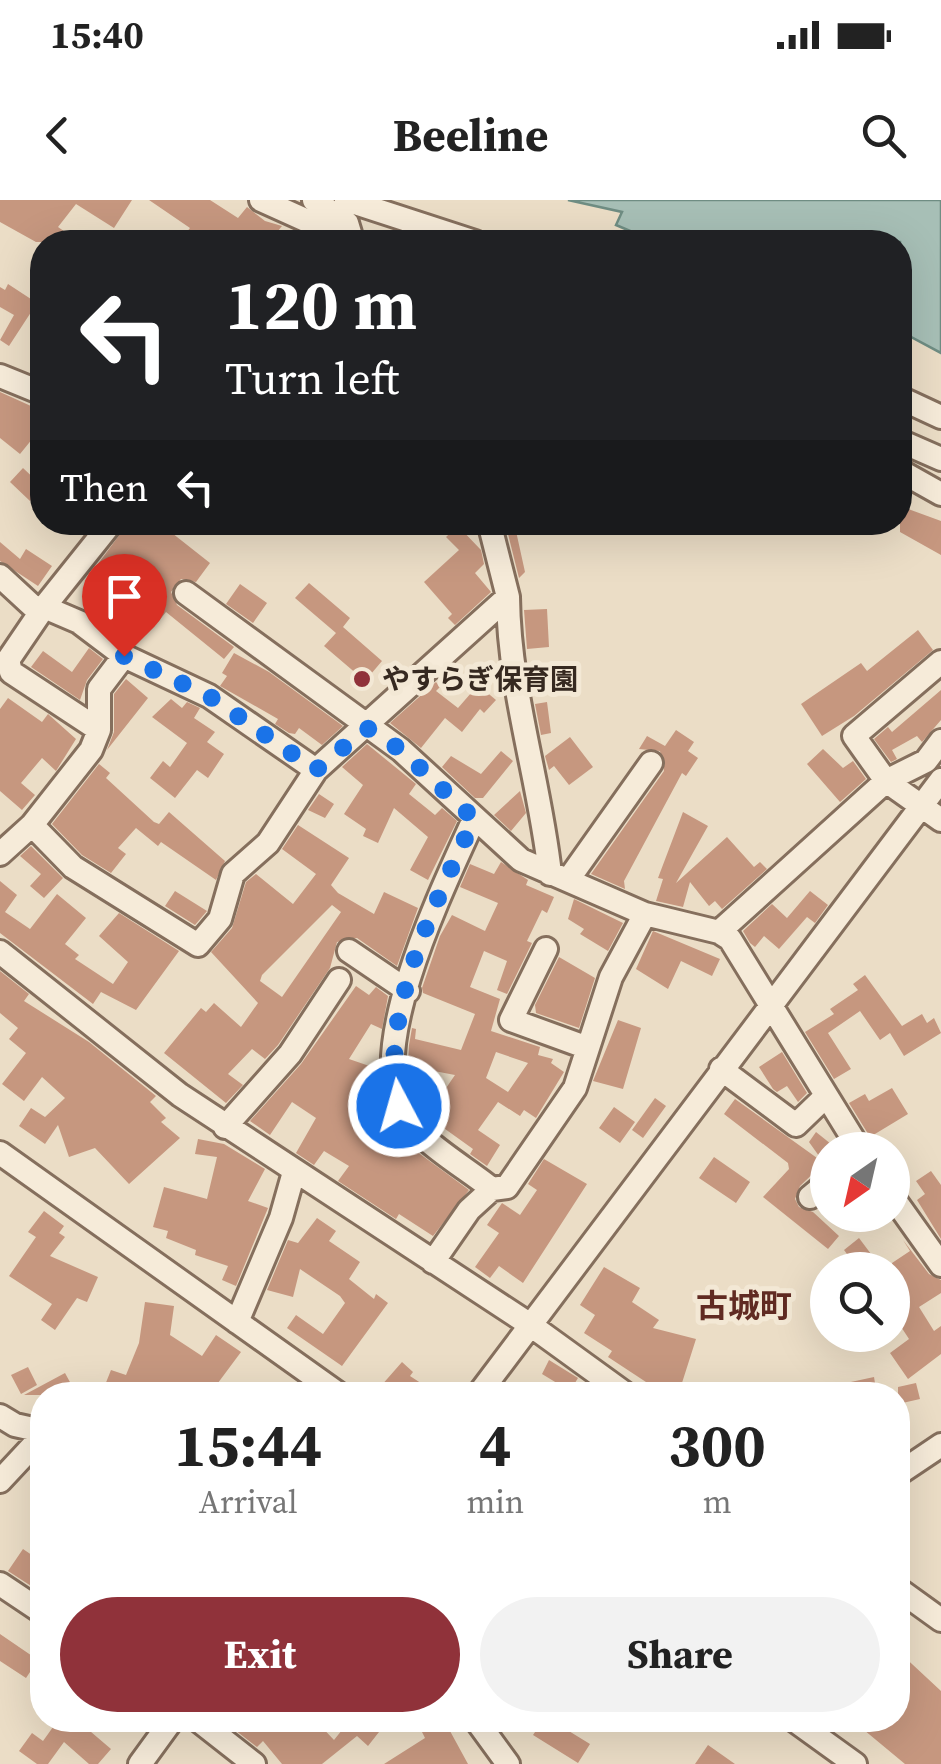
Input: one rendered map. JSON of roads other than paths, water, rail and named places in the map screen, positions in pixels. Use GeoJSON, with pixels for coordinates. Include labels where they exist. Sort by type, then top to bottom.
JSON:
{"type":"FeatureCollection","features":[{"type":"Feature","properties":{"kind":"street"},"geometry":{"type":"LineString","coordinates":[[261,200],[331,230]]}},
{"type":"Feature","properties":{"kind":"street"},"geometry":{"type":"LineString","coordinates":[[314,200],[351,230]]}},
{"type":"Feature","properties":{"kind":"street"},"geometry":{"type":"LineString","coordinates":[[346,200],[438,230]]}},
{"type":"Feature","properties":{"kind":"street"},"geometry":{"type":"LineString","coordinates":[[0,376],[30,388]]}},
{"type":"Feature","properties":{"kind":"street"},"geometry":{"type":"LineString","coordinates":[[912,404],[941,418]]}},
{"type":"Feature","properties":{"kind":"street"},"geometry":{"type":"LineString","coordinates":[[912,446],[941,459]]}},
{"type":"Feature","properties":{"kind":"street"},"geometry":{"type":"LineString","coordinates":[[912,478],[941,494]]}},
{"type":"Feature","properties":{"kind":"street"},"geometry":{"type":"LineString","coordinates":[[98,730],[11,672],[8,660],[102,535]]}},
{"type":"Feature","properties":{"kind":"street"},"geometry":{"type":"LineString","coordinates":[[492,535],[508,597],[509,642],[519,716],[559,877]]}},
{"type":"Feature","properties":{"kind":"street"},"geometry":{"type":"LineString","coordinates":[[0,576],[42,610],[78,622],[124,656],[209,696],[316,770]]}},
{"type":"Feature","properties":{"kind":"street"},"geometry":{"type":"LineString","coordinates":[[186,593],[401,750],[521,860],[645,914],[719,932],[730,939],[848,1132]]}},
{"type":"Feature","properties":{"kind":"street"},"geometry":{"type":"LineString","coordinates":[[32,825],[72,867],[198,944],[220,919],[233,874],[268,843],[316,770],[367,728],[410,681],[508,597]]}},
{"type":"Feature","properties":{"kind":"street"},"geometry":{"type":"LineString","coordinates":[[0,854],[32,825],[91,750],[98,730],[99,690],[124,656]]}},
{"type":"Feature","properties":{"kind":"street"},"geometry":{"type":"LineString","coordinates":[[941,662],[854,736],[886,781],[941,820]]}},
{"type":"Feature","properties":{"kind":"street"},"geometry":{"type":"LineString","coordinates":[[719,932],[886,781],[926,761],[941,741]]}},
{"type":"Feature","properties":{"kind":"street"},"geometry":{"type":"LineString","coordinates":[[559,877],[651,764]]}},
{"type":"Feature","properties":{"kind":"street"},"geometry":{"type":"LineString","coordinates":[[487,1382],[941,780]]}},
{"type":"Feature","properties":{"kind":"street"},"geometry":{"type":"LineString","coordinates":[[474,819],[417,946],[394,1038],[393,1082],[399,1106],[410,1124],[492,1189]]}},
{"type":"Feature","properties":{"kind":"street"},"geometry":{"type":"LineString","coordinates":[[433,1262],[469,1210],[492,1189],[507,1188],[575,1088],[611,977],[645,914]]}},
{"type":"Feature","properties":{"kind":"street"},"geometry":{"type":"LineString","coordinates":[[546,949],[511,1020],[588,1048]]}},
{"type":"Feature","properties":{"kind":"street"},"geometry":{"type":"LineString","coordinates":[[349,951],[408,991]]}},
{"type":"Feature","properties":{"kind":"street"},"geometry":{"type":"LineString","coordinates":[[0,952],[225,1127],[529,1324],[610,1382]]}},
{"type":"Feature","properties":{"kind":"street"},"geometry":{"type":"LineString","coordinates":[[225,1127],[290,1054],[338,980]]}},
{"type":"Feature","properties":{"kind":"street"},"geometry":{"type":"LineString","coordinates":[[721,1069],[796,1125],[825,1098]]}},
{"type":"Feature","properties":{"kind":"street"},"geometry":{"type":"LineString","coordinates":[[0,1154],[322,1382]]}},
{"type":"Feature","properties":{"kind":"street"},"geometry":{"type":"LineString","coordinates":[[237,1322],[281,1218],[294,1172]]}},
{"type":"Feature","properties":{"kind":"street"},"geometry":{"type":"LineString","coordinates":[[910,1221],[941,1265]]}},
{"type":"Feature","properties":{"kind":"street"},"geometry":{"type":"LineString","coordinates":[[0,1416],[30,1430]]}},
{"type":"Feature","properties":{"kind":"street"},"geometry":{"type":"LineString","coordinates":[[910,1466],[941,1445]]}},
{"type":"Feature","properties":{"kind":"street"},"geometry":{"type":"LineString","coordinates":[[0,1482],[30,1448]]}},
{"type":"Feature","properties":{"kind":"street"},"geometry":{"type":"LineString","coordinates":[[0,1584],[30,1604]]}},
{"type":"Feature","properties":{"kind":"street"},"geometry":{"type":"LineString","coordinates":[[910,1598],[941,1620]]}},
{"type":"Feature","properties":{"kind":"street"},"geometry":{"type":"LineString","coordinates":[[140,1764],[163,1732]]}},
{"type":"Feature","properties":{"kind":"street"},"geometry":{"type":"LineString","coordinates":[[213,1732],[254,1764]]}},
{"type":"Feature","properties":{"kind":"street"},"geometry":{"type":"LineString","coordinates":[[485,1732],[508,1764]]}},
{"type":"Feature","properties":{"kind":"street"},"geometry":{"type":"LineString","coordinates":[[810,1732],[854,1764]]}},
{"type":"Feature","properties":{"kind":"place","name":"やすらぎ保育園"},"geometry":{"type":"Point","coordinates":[362,679]}},
{"type":"Feature","properties":{"kind":"district","name":"古城町"},"geometry":{"type":"Point","coordinates":[744,1306]}}]}
